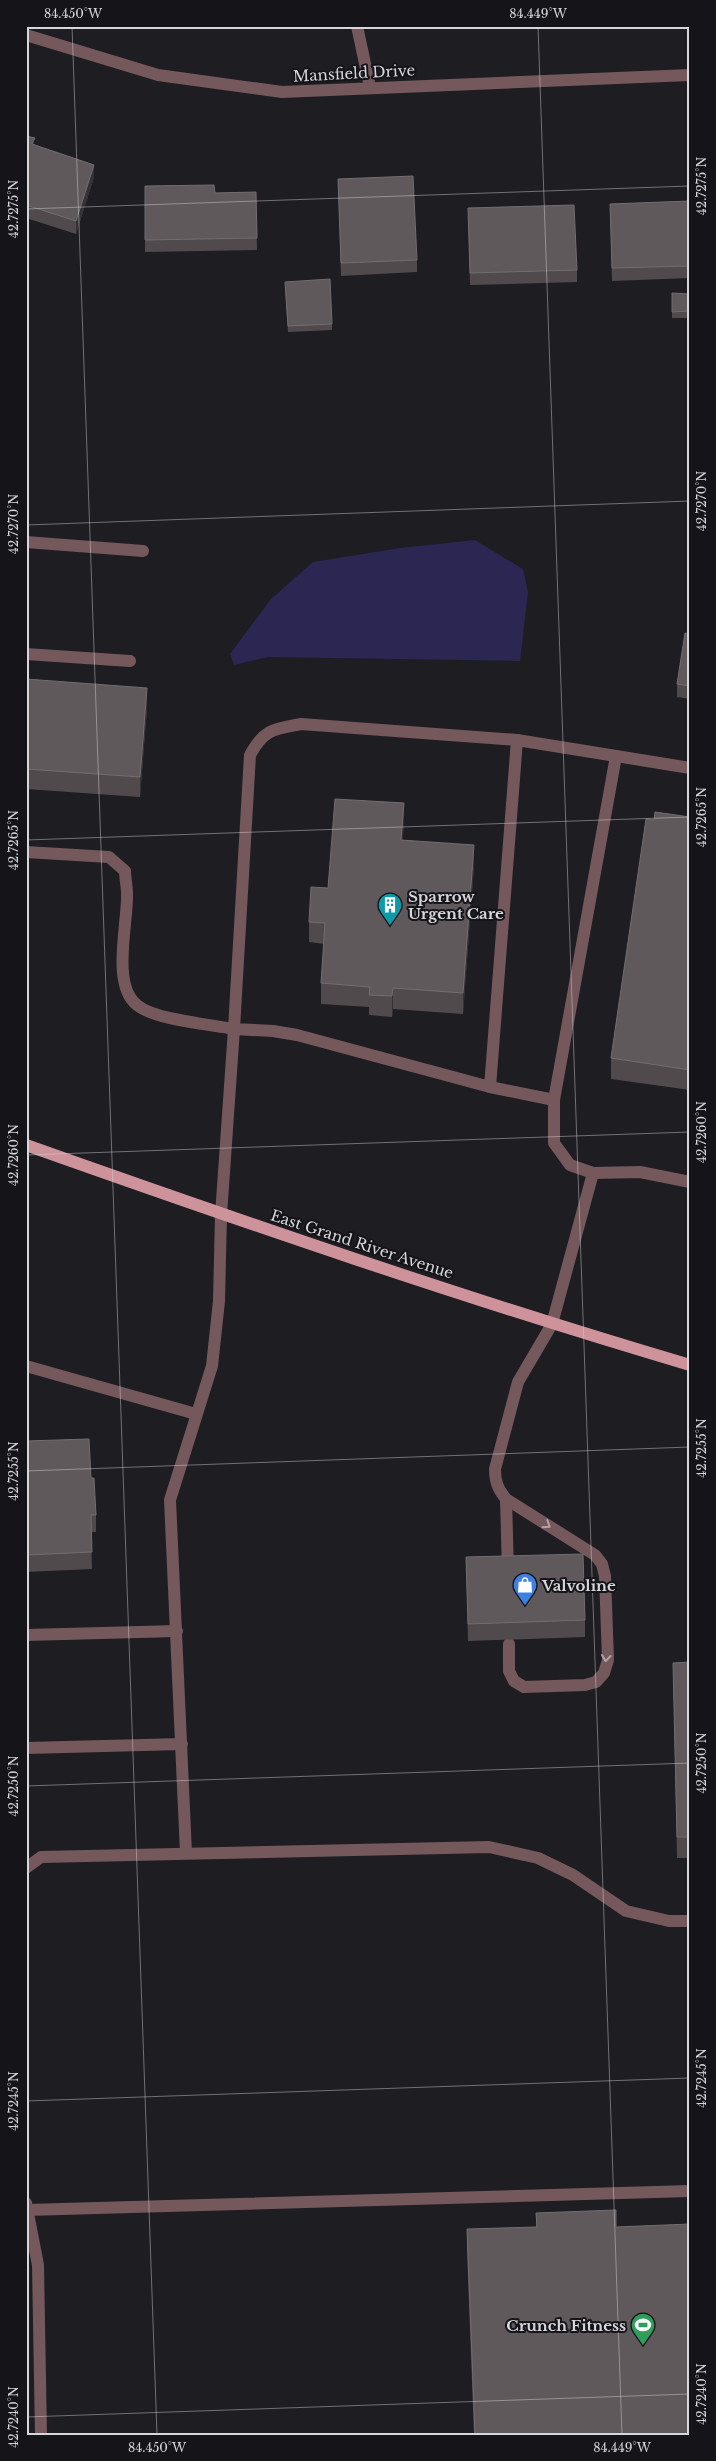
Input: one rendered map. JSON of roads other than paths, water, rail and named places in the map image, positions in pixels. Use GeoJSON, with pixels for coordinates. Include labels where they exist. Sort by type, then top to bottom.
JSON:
{"type":"FeatureCollection","features":[{"type":"Feature","properties":{"kind":"main road","name":"East Grand River Avenue"},"geometry":{"type":"LineString","coordinates":[[26,1145],[221,1215],[552,1324],[690,1365]]}},
{"type":"Feature","properties":{"kind":"street"},"geometry":{"type":"LineString","coordinates":[[356,26],[370,87]]}},
{"type":"Feature","properties":{"kind":"street","name":"Mansfield Drive"},"geometry":{"type":"LineString","coordinates":[[26,35],[158,75],[282,92],[690,75]]}},
{"type":"Feature","properties":{"kind":"street"},"geometry":{"type":"LineString","coordinates":[[26,542],[143,551]]}},
{"type":"Feature","properties":{"kind":"street"},"geometry":{"type":"LineString","coordinates":[[26,654],[130,661]]}},
{"type":"Feature","properties":{"kind":"street"},"geometry":{"type":"LineString","coordinates":[[186,1853],[170,1500],[212,1366],[219,1300],[221,1215],[250,755],[259,738],[276,729],[301,724],[517,740],[690,768]]}},
{"type":"Feature","properties":{"kind":"street"},"geometry":{"type":"LineString","coordinates":[[490,1087],[517,740]]}},
{"type":"Feature","properties":{"kind":"street"},"geometry":{"type":"LineString","coordinates":[[616,756],[554,1100],[554,1143],[570,1165],[593,1173],[640,1172],[690,1182]]}},
{"type":"Feature","properties":{"kind":"street"},"geometry":{"type":"LineString","coordinates":[[26,852],[109,856],[125,870],[127,894],[122,970],[125,989],[136,1005],[160,1016],[234,1029],[273,1031],[298,1035],[490,1087],[554,1100]]}},
{"type":"Feature","properties":{"kind":"street"},"geometry":{"type":"LineString","coordinates":[[509,1644],[509,1671],[514,1681],[524,1687],[585,1685],[596,1682],[604,1672],[608,1660],[605,1576],[602,1564],[595,1556],[506,1499],[498,1490],[495,1480],[495,1469],[518,1382],[552,1324],[593,1173]]}},
{"type":"Feature","properties":{"kind":"street"},"geometry":{"type":"LineString","coordinates":[[26,1366],[196,1414]]}},
{"type":"Feature","properties":{"kind":"street"},"geometry":{"type":"LineString","coordinates":[[506,1499],[508,1572]]}},
{"type":"Feature","properties":{"kind":"street"},"geometry":{"type":"LineString","coordinates":[[26,1635],[177,1631]]}},
{"type":"Feature","properties":{"kind":"street"},"geometry":{"type":"LineString","coordinates":[[26,1748],[182,1744]]}},
{"type":"Feature","properties":{"kind":"street"},"geometry":{"type":"LineString","coordinates":[[26,1868],[41,1857],[489,1847],[538,1858],[564,1871],[626,1911],[669,1921],[690,1920]]}},
{"type":"Feature","properties":{"kind":"street"},"geometry":{"type":"LineString","coordinates":[[26,2210],[690,2191]]}},
{"type":"Feature","properties":{"kind":"street"},"geometry":{"type":"LineString","coordinates":[[26,2203],[38,2265],[41,2435]]}},
{"type":"Feature","properties":{"kind":"place","name":"Sparrow Urgent Care"},"geometry":{"type":"Point","coordinates":[390,926]}},
{"type":"Feature","properties":{"kind":"place","name":"Valvoline"},"geometry":{"type":"Point","coordinates":[525,1606]}},
{"type":"Feature","properties":{"kind":"place","name":"Crunch Fitness"},"geometry":{"type":"Point","coordinates":[643,2346]}}]}
